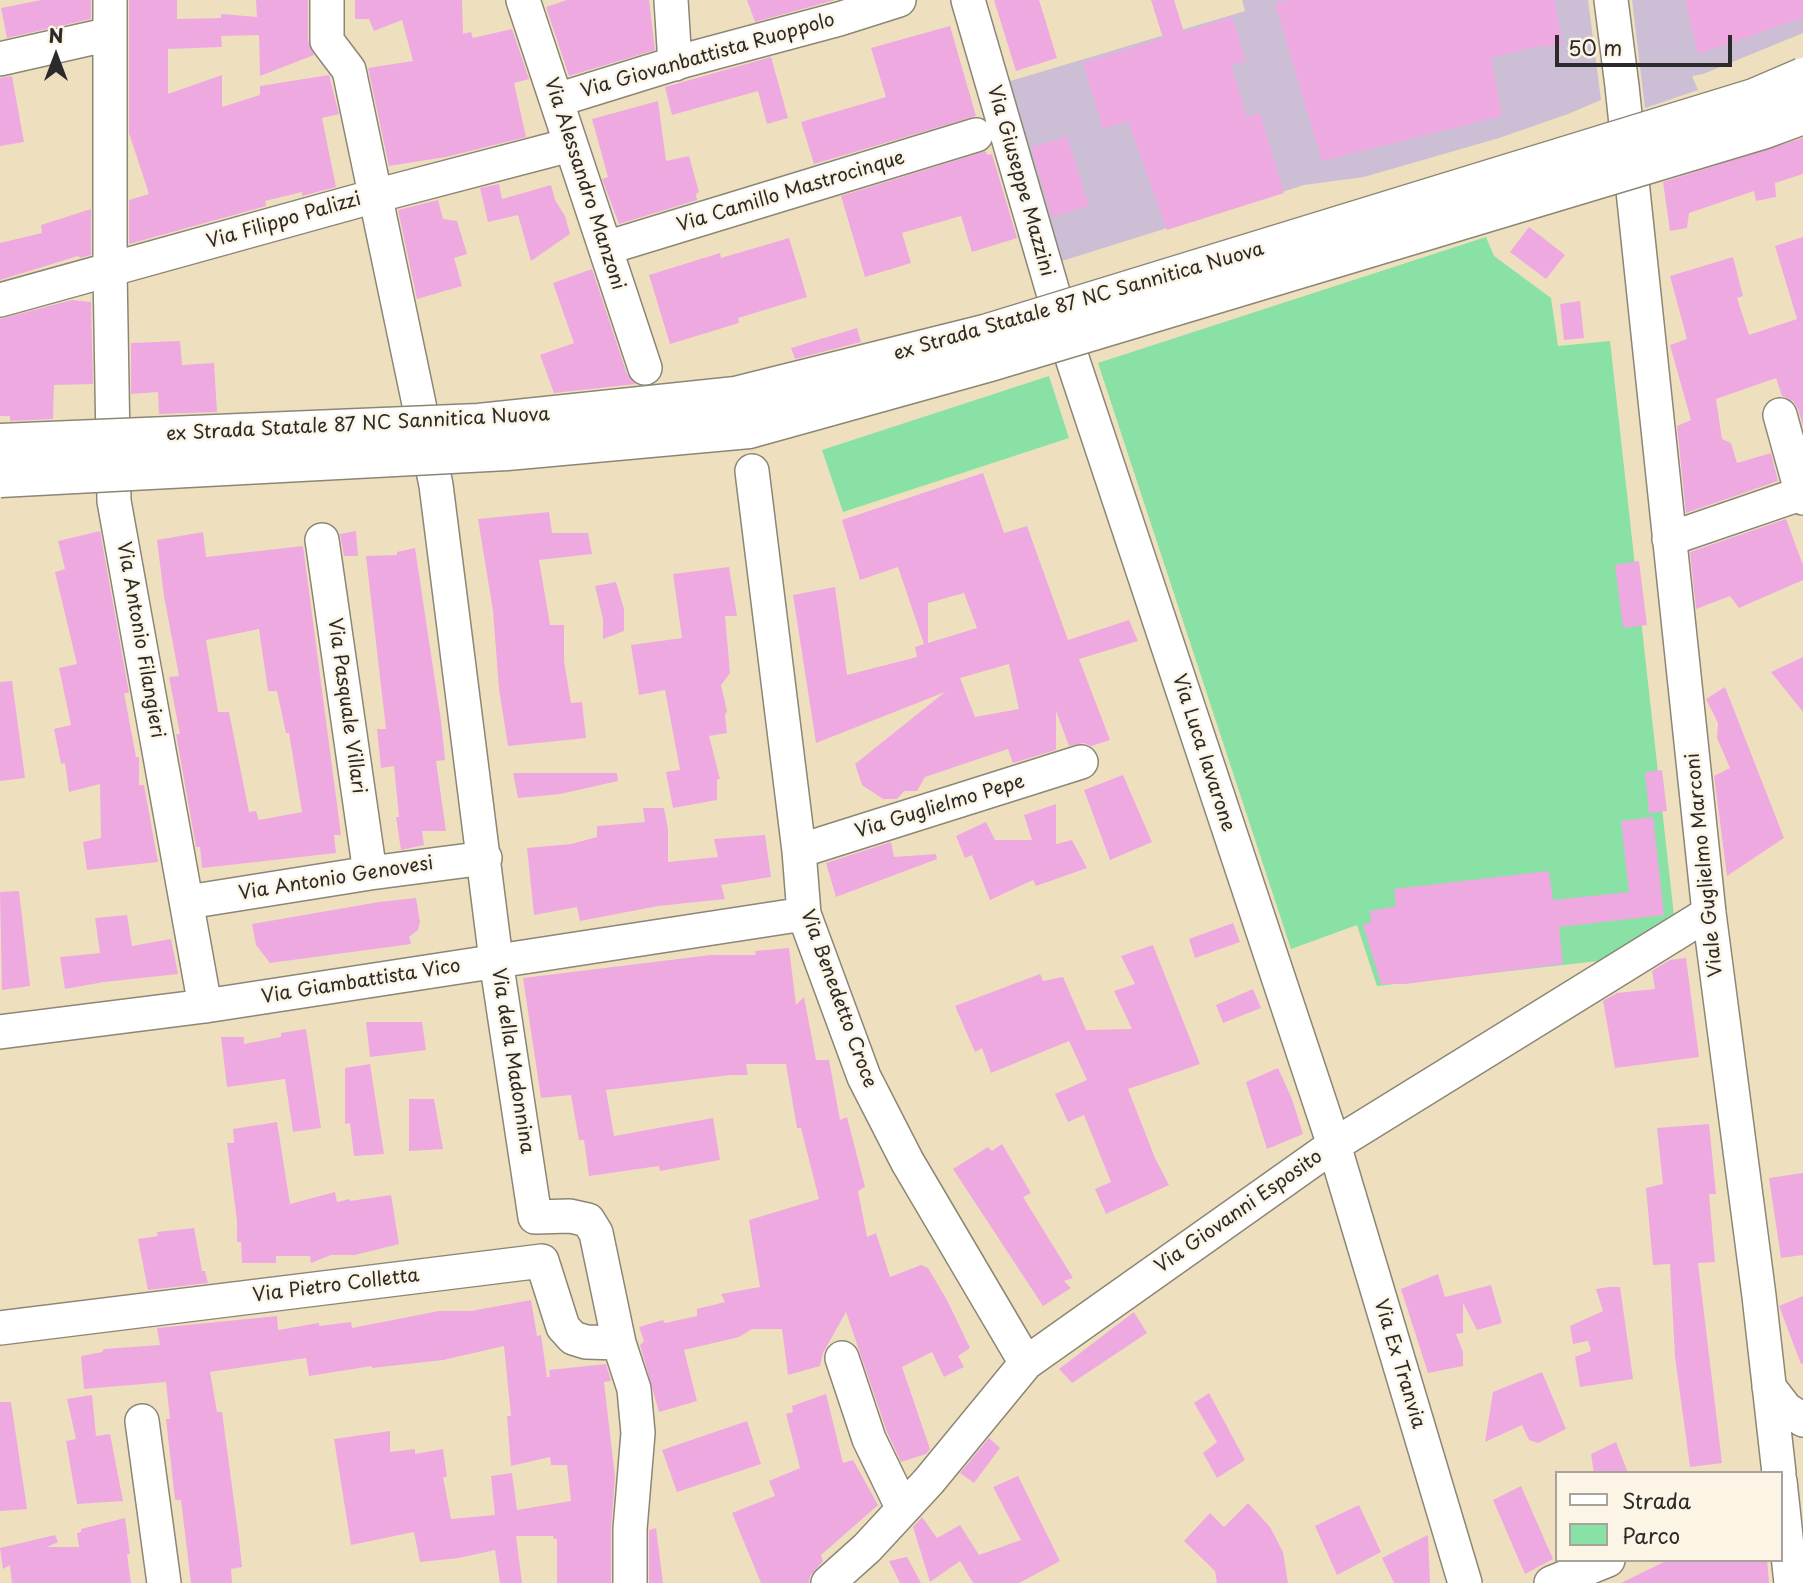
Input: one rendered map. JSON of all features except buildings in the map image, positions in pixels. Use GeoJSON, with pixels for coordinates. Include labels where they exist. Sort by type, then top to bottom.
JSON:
{"type":"FeatureCollection","features":[{"type":"Feature","properties":{"kind":"highway","name":"ex Strada Statale 87 NC Sannitica Nuova"},"geometry":{"type":"LineString","coordinates":[[0,443],[479,423],[736,396],[985,334],[1754,97],[1803,77]]}},
{"type":"Feature","properties":{"kind":"highway","name":"ex Strada Statale 87 NC Sannitica Nuova"},"geometry":{"type":"LineString","coordinates":[[0,478],[507,451],[749,429],[1043,346],[1765,129],[1803,115]]}},
{"type":"Feature","properties":{"kind":"street","name":"Via Antonio Filangieri"},"geometry":{"type":"LineString","coordinates":[[110,0],[110,270],[114,500],[205,1006]]}},
{"type":"Feature","properties":{"kind":"street","name":"Via della Madonnina"},"geometry":{"type":"LineString","coordinates":[[327,0],[327,41],[349,70],[436,485],[496,960],[542,1261]]}},
{"type":"Feature","properties":{"kind":"street","name":"Via Alessandro Manzoni"},"geometry":{"type":"LineString","coordinates":[[523,0],[645,368]]}},
{"type":"Feature","properties":{"kind":"street"},"geometry":{"type":"LineString","coordinates":[[671,0],[675,64]]}},
{"type":"Feature","properties":{"kind":"street","name":"Via Giovanbattista Ruoppolo"},"geometry":{"type":"LineString","coordinates":[[557,100],[899,0]]}},
{"type":"Feature","properties":{"kind":"street","name":"Via Giuseppe Mazzini"},"geometry":{"type":"LineString","coordinates":[[968,0],[1073,361]]}},
{"type":"Feature","properties":{"kind":"street","name":"Viale Guglielmo Marconi"},"geometry":{"type":"LineString","coordinates":[[1611,0],[1709,913],[1769,1387],[1785,1483],[1791,1583]]}},
{"type":"Feature","properties":{"kind":"street"},"geometry":{"type":"LineString","coordinates":[[0,59],[110,34]]}},
{"type":"Feature","properties":{"kind":"street","name":"Via Camillo Mastrocinque"},"geometry":{"type":"LineString","coordinates":[[606,248],[976,135]]}},
{"type":"Feature","properties":{"kind":"street","name":"Via Filippo Palizzi"},"geometry":{"type":"LineString","coordinates":[[0,300],[570,145]]}},
{"type":"Feature","properties":{"kind":"street","name":"Via Luca Iavarone"},"geometry":{"type":"LineString","coordinates":[[1073,361],[1334,1146]]}},
{"type":"Feature","properties":{"kind":"street"},"geometry":{"type":"LineString","coordinates":[[1669,539],[1803,495],[1780,415]]}},
{"type":"Feature","properties":{"kind":"street","name":"Via Benedetto Croce"},"geometry":{"type":"LineString","coordinates":[[752,471],[799,851],[804,914],[864,1077],[907,1161],[1026,1363]]}},
{"type":"Feature","properties":{"kind":"street","name":"Via Pasquale Villari"},"geometry":{"type":"LineString","coordinates":[[322,540],[370,873]]}},
{"type":"Feature","properties":{"kind":"street","name":"Via Guglielmo Pepe"},"geometry":{"type":"LineString","coordinates":[[799,851],[1081,762]]}},
{"type":"Feature","properties":{"kind":"street","name":"Via Antonio Genovesi"},"geometry":{"type":"LineString","coordinates":[[188,902],[485,858]]}},
{"type":"Feature","properties":{"kind":"street","name":"Via Giovanni Esposito"},"geometry":{"type":"LineString","coordinates":[[828,1583],[867,1548],[929,1482],[1026,1363],[1334,1146],[1709,913]]}},
{"type":"Feature","properties":{"kind":"street","name":"Via Giambattista Vico"},"geometry":{"type":"LineString","coordinates":[[0,1032],[205,1006],[804,914]]}},
{"type":"Feature","properties":{"kind":"street","name":"Via Ex Tranvia"},"geometry":{"type":"LineString","coordinates":[[1334,1146],[1465,1583]]}},
{"type":"Feature","properties":{"kind":"street"},"geometry":{"type":"LineString","coordinates":[[535,1217],[570,1216],[588,1220],[596,1233],[619,1343],[634,1389],[638,1433],[630,1529],[630,1583]]}},
{"type":"Feature","properties":{"kind":"street"},"geometry":{"type":"LineString","coordinates":[[542,1261],[563,1327],[573,1338],[586,1342],[619,1343]]}},
{"type":"Feature","properties":{"kind":"street","name":"Via Pietro Colletta"},"geometry":{"type":"LineString","coordinates":[[0,1328],[542,1261]]}},
{"type":"Feature","properties":{"kind":"street"},"geometry":{"type":"LineString","coordinates":[[842,1358],[869,1439],[903,1509]]}},
{"type":"Feature","properties":{"kind":"street"},"geometry":{"type":"LineString","coordinates":[[1769,1387],[1786,1409],[1803,1420]]}},
{"type":"Feature","properties":{"kind":"street"},"geometry":{"type":"LineString","coordinates":[[142,1422],[164,1583]]}},
{"type":"Feature","properties":{"kind":"street"},"geometry":{"type":"LineString","coordinates":[[1552,1583],[1603,1562]]}},
{"type":"Feature","properties":{"kind":"shaded area"},"geometry":{"type":"Polygon","coordinates":[[[1242,0],[1588,0],[1601,100],[1499,138],[1364,177],[1304,185],[1062,261],[1007,82],[1245,11],[1242,0]]]}},
{"type":"Feature","properties":{"kind":"shaded area"},"geometry":{"type":"Polygon","coordinates":[[[1632,0],[1803,0],[1803,33],[1703,74],[1692,76],[1698,90],[1645,108],[1632,0]]]}},
{"type":"Feature","properties":{"kind":"green space"},"geometry":{"type":"Polygon","coordinates":[[[1486,237],[1494,256],[1551,298],[1558,346],[1610,341],[1674,916],[1607,960],[1377,986],[1357,925],[1291,949],[1098,363],[1486,237]]]}},
{"type":"Feature","properties":{"kind":"green space"},"geometry":{"type":"Polygon","coordinates":[[[1049,376],[1069,438],[843,512],[822,450],[1049,376]]]}}]}
